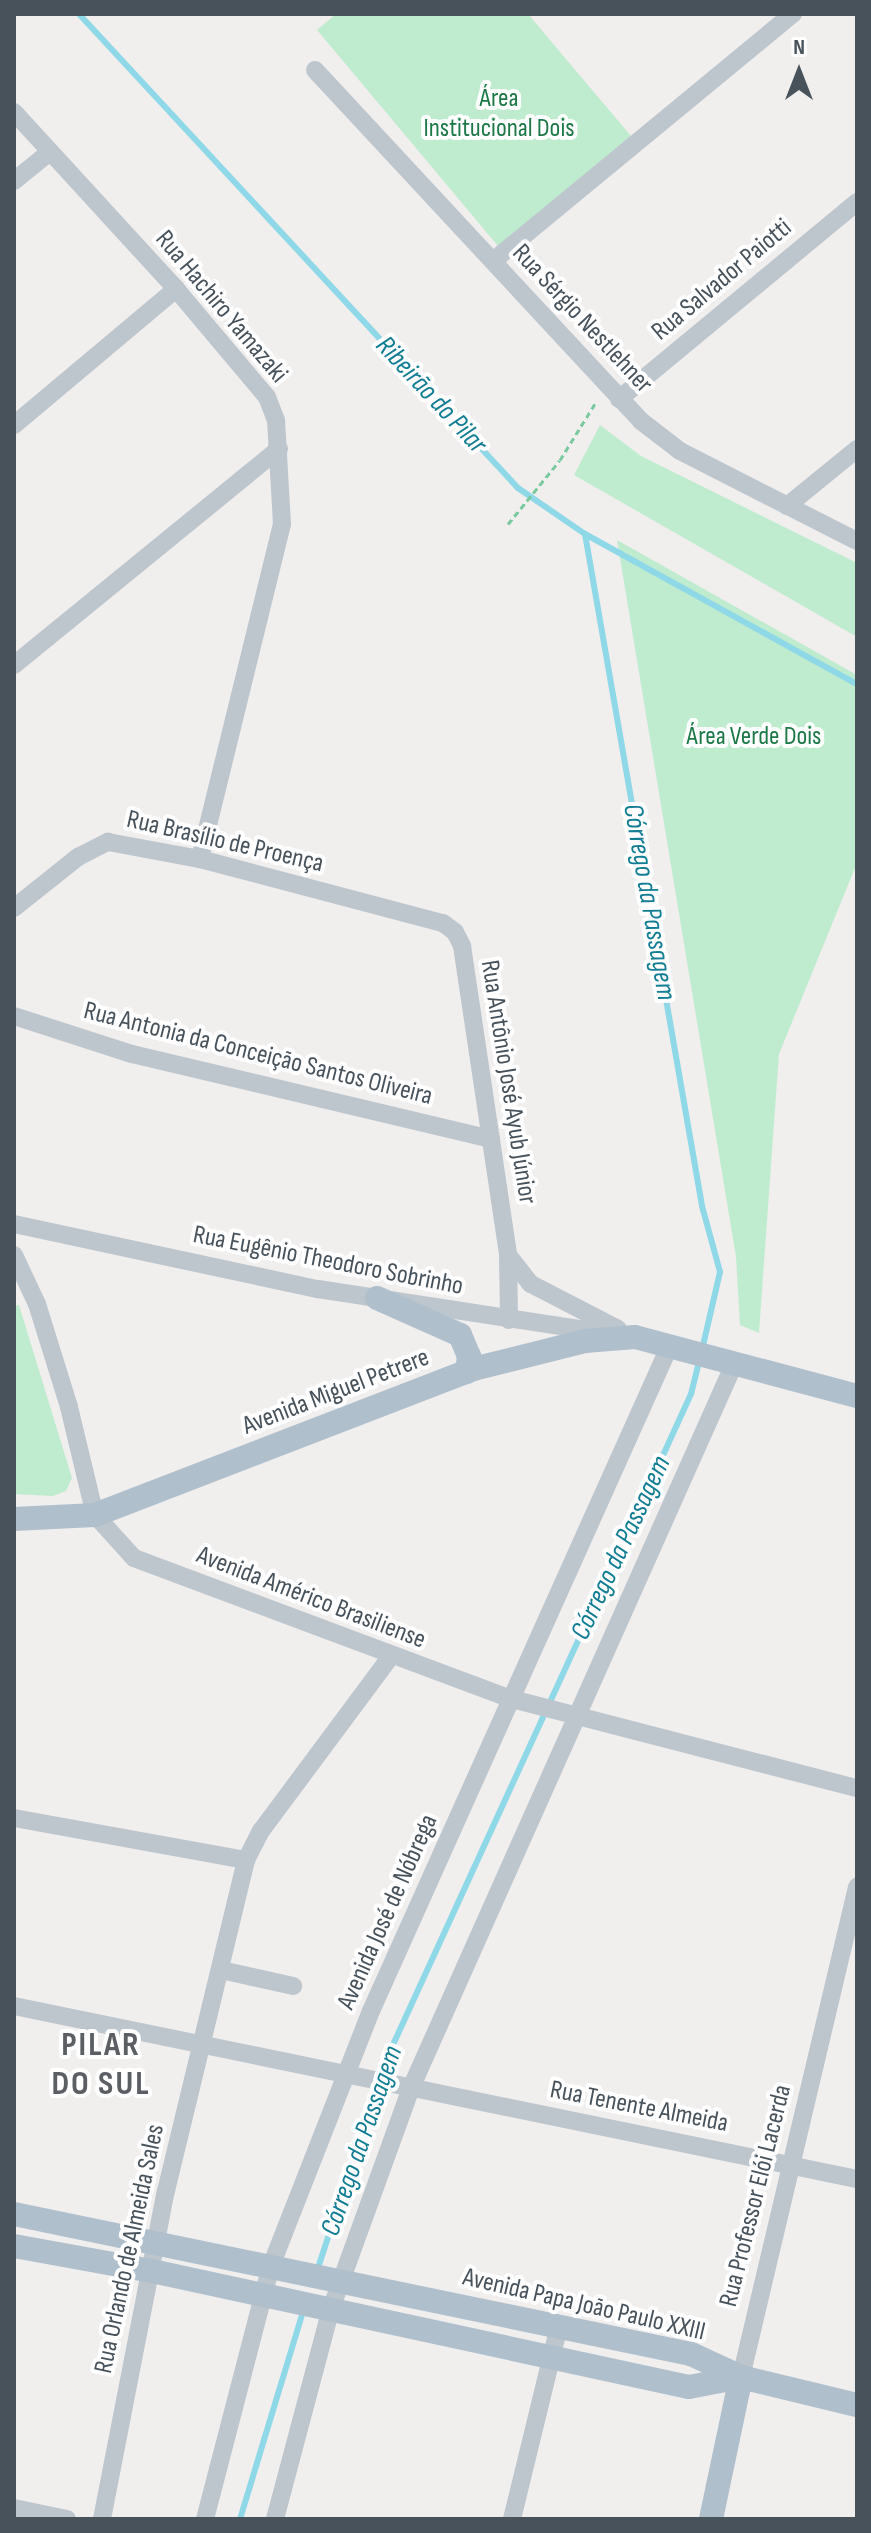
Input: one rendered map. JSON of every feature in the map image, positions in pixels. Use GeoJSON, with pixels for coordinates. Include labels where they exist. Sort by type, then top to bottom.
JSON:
{"type":"FeatureCollection","features":[{"type":"Feature","properties":{"kind":"main road"},"geometry":{"type":"LineString","coordinates":[[377,1298],[460,1335],[469,1356],[467,1372]]}},
{"type":"Feature","properties":{"kind":"main road","name":"Avenida Miguel Petrere"},"geometry":{"type":"LineString","coordinates":[[14,1519],[95,1515],[467,1372],[545,1349],[635,1337],[857,1396]]}},
{"type":"Feature","properties":{"kind":"main road","name":"Avenida Papa João Paulo XXIII"},"geometry":{"type":"LineString","coordinates":[[14,2214],[691,2354],[741,2377]]}},
{"type":"Feature","properties":{"kind":"main road","name":"Avenida Papa João Paulo XXIII"},"geometry":{"type":"LineString","coordinates":[[14,2246],[152,2271],[689,2387],[741,2377]]}},
{"type":"Feature","properties":{"kind":"main road"},"geometry":{"type":"LineString","coordinates":[[741,2377],[857,2405]]}},
{"type":"Feature","properties":{"kind":"main road","name":"Rua Professor Elói Lacerda"},"geometry":{"type":"LineString","coordinates":[[711,2519],[741,2377]]}},
{"type":"Feature","properties":{"kind":"street"},"geometry":{"type":"LineString","coordinates":[[493,261],[793,14]]}},
{"type":"Feature","properties":{"kind":"street","name":"Rua Sérgio Nestlehner"},"geometry":{"type":"LineString","coordinates":[[315,70],[619,399],[671,445],[857,541]]}},
{"type":"Feature","properties":{"kind":"street","name":"Rua Hachiro Yamazaki"},"geometry":{"type":"LineString","coordinates":[[14,112],[176,289],[267,397],[279,449],[282,524],[200,859]]}},
{"type":"Feature","properties":{"kind":"street"},"geometry":{"type":"LineString","coordinates":[[14,181],[50,152]]}},
{"type":"Feature","properties":{"kind":"street","name":"Rua Salvador Paiotti"},"geometry":{"type":"LineString","coordinates":[[619,399],[857,202]]}},
{"type":"Feature","properties":{"kind":"street"},"geometry":{"type":"LineString","coordinates":[[14,425],[176,289]]}},
{"type":"Feature","properties":{"kind":"street"},"geometry":{"type":"LineString","coordinates":[[14,665],[279,449]]}},
{"type":"Feature","properties":{"kind":"street"},"geometry":{"type":"LineString","coordinates":[[787,506],[857,449]]}},
{"type":"Feature","properties":{"kind":"street","name":"Rua Brasílio de Proença"},"geometry":{"type":"LineString","coordinates":[[14,908],[78,857],[108,842],[200,859],[443,923]]}},
{"type":"Feature","properties":{"kind":"street","name":"Rua Antônio José Ayub Júnior"},"geometry":{"type":"LineString","coordinates":[[443,923],[462,946],[508,1255],[509,1320]]}},
{"type":"Feature","properties":{"kind":"street","name":"Rua Antonia da Conceição Santos Oliveira"},"geometry":{"type":"LineString","coordinates":[[14,1016],[132,1054],[491,1139]]}},
{"type":"Feature","properties":{"kind":"street","name":"Rua Eugênio Theodoro Sobrinho"},"geometry":{"type":"LineString","coordinates":[[14,1224],[377,1298],[635,1337]]}},
{"type":"Feature","properties":{"kind":"street"},"geometry":{"type":"LineString","coordinates":[[14,1255],[37,1304],[69,1407],[95,1515]]}},
{"type":"Feature","properties":{"kind":"street"},"geometry":{"type":"LineString","coordinates":[[508,1255],[531,1284],[635,1337]]}},
{"type":"Feature","properties":{"kind":"street","name":"Avenida José de Nóbrega"},"geometry":{"type":"LineString","coordinates":[[205,2519],[271,2266],[354,2076],[403,1936],[519,1701],[676,1347]]}},
{"type":"Feature","properties":{"kind":"street"},"geometry":{"type":"LineString","coordinates":[[275,2519],[324,2308],[404,2087],[727,1360]]}},
{"type":"Feature","properties":{"kind":"street","name":"Avenida Américo Brasiliense"},"geometry":{"type":"LineString","coordinates":[[95,1515],[134,1558],[390,1657],[567,1716]]}},
{"type":"Feature","properties":{"kind":"street","name":"Rua Orlando de Almeida Sales"},"geometry":{"type":"LineString","coordinates":[[102,2519],[157,2242],[246,1860],[261,1831],[390,1657]]}},
{"type":"Feature","properties":{"kind":"street"},"geometry":{"type":"LineString","coordinates":[[567,1716],[857,1788]]}},
{"type":"Feature","properties":{"kind":"street"},"geometry":{"type":"LineString","coordinates":[[14,1818],[246,1860]]}},
{"type":"Feature","properties":{"kind":"street","name":"Rua Professor Elói Lacerda"},"geometry":{"type":"LineString","coordinates":[[741,2377],[795,2165],[857,1887]]}},
{"type":"Feature","properties":{"kind":"street"},"geometry":{"type":"LineString","coordinates":[[221,1970],[293,1986]]}},
{"type":"Feature","properties":{"kind":"street","name":"Rua Tenente Almeida"},"geometry":{"type":"LineString","coordinates":[[14,2006],[857,2179]]}},
{"type":"Feature","properties":{"kind":"street"},"geometry":{"type":"LineString","coordinates":[[512,2519],[559,2326]]}},
{"type":"Feature","properties":{"kind":"street"},"geometry":{"type":"LineString","coordinates":[[14,2508],[67,2519]]}},
{"type":"Feature","properties":{"kind":"path"},"geometry":{"type":"LineString","coordinates":[[508,524],[560,460],[606,384]]}},
{"type":"Feature","properties":{"kind":"green space","name":"Área Institucional Dois"},"geometry":{"type":"Polygon","coordinates":[[[336,14],[528,14],[631,136],[498,246],[317,30],[336,14]]]}},
{"type":"Feature","properties":{"kind":"green space"},"geometry":{"type":"Polygon","coordinates":[[[600,425],[641,456],[857,563],[857,637],[574,475],[600,425]]]}},
{"type":"Feature","properties":{"kind":"green space","name":"Área Verde Dois"},"geometry":{"type":"Polygon","coordinates":[[[617,540],[857,675],[857,863],[779,1054],[759,1333],[740,1325],[736,1257],[617,540]]]}},
{"type":"Feature","properties":{"kind":"green space"},"geometry":{"type":"Polygon","coordinates":[[[19,1305],[72,1478],[66,1491],[53,1496],[14,1494],[14,1306],[19,1305]]]}},
{"type":"Feature","properties":{"kind":"waterway","name":"Ribeirão do Pilar"},"geometry":{"type":"LineString","coordinates":[[79,14],[518,488],[585,534],[857,684]]}},
{"type":"Feature","properties":{"kind":"waterway","name":"Córrego da Passagem"},"geometry":{"type":"LineString","coordinates":[[585,534],[702,1206],[720,1272],[702,1350]]}},
{"type":"Feature","properties":{"kind":"waterway","name":"Córrego da Passagem"},"geometry":{"type":"LineString","coordinates":[[317,2271],[386,2060],[691,1394],[699,1361]]}},
{"type":"Feature","properties":{"kind":"waterway","name":"Córrego da Passagem"},"geometry":{"type":"LineString","coordinates":[[240,2519],[304,2308]]}},
{"type":"Feature","properties":{"kind":"district","name":"PILAR DO SUL"},"geometry":{"type":"Point","coordinates":[101,2064]}}]}
